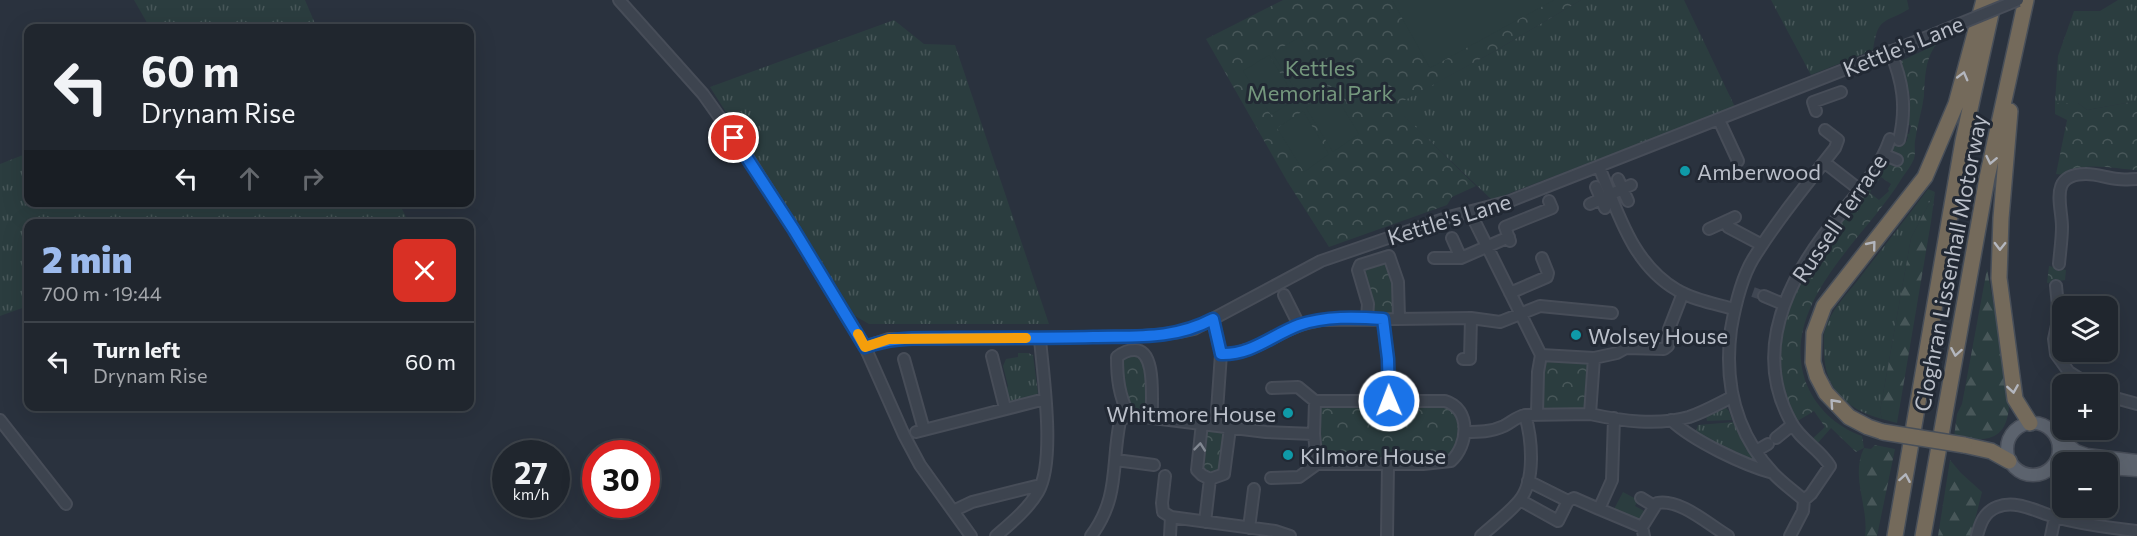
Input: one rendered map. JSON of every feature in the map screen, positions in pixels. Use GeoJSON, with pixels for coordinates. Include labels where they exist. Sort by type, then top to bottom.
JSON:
{"type":"FeatureCollection","features":[{"type":"Feature","properties":{"kind":"highway"},"geometry":{"type":"LineString","coordinates":[[1984,0],[1956,104],[1925,177],[1824,306],[1815,333],[1814,368],[1826,393],[1849,417],[1868,427],[1883,432],[1991,451],[2009,461]]}},
{"type":"Feature","properties":{"kind":"highway","name":"Cloghran Lissenhall Motorway"},"geometry":{"type":"LineString","coordinates":[[1895,536],[1963,141],[1994,0]]}},
{"type":"Feature","properties":{"kind":"highway"},"geometry":{"type":"LineString","coordinates":[[2027,0],[2010,116],[2001,218],[1999,278],[2015,399],[2030,423]]}},
{"type":"Feature","properties":{"kind":"highway","name":"Cloghran Lissenhall Motorway"},"geometry":{"type":"LineString","coordinates":[[1923,536],[1987,178],[2027,0]]}},
{"type":"Feature","properties":{"kind":"main road"},"geometry":{"type":"LineString","coordinates":[[2052,431],[2046,426],[2030,423],[2018,427],[2010,436],[2006,448],[2009,461],[2020,472],[2028,475],[2044,473],[2052,468]]}},
{"type":"Feature","properties":{"kind":"main road"},"geometry":{"type":"LineString","coordinates":[[2063,440],[2076,451],[2087,455],[2137,461]]}},
{"type":"Feature","properties":{"kind":"main road"},"geometry":{"type":"LineString","coordinates":[[2118,469],[2137,470]]}},
{"type":"Feature","properties":{"kind":"street"},"geometry":{"type":"LineString","coordinates":[[619,0],[703,94],[745,153],[865,347],[911,449],[971,536]]}},
{"type":"Feature","properties":{"kind":"street","name":"Kettle's Lane"},"geometry":{"type":"LineString","coordinates":[[865,347],[889,339],[1040,339],[1173,334],[1194,329],[1321,261],[1449,217],[1510,201],[2018,0]]}},
{"type":"Feature","properties":{"kind":"street","name":"Russell Terrace"},"geometry":{"type":"LineString","coordinates":[[1802,498],[1811,494],[1830,466],[1792,425],[1781,401],[1774,366],[1778,328],[1783,304],[1813,251],[1895,140],[1904,105],[1903,90],[1890,51]]}},
{"type":"Feature","properties":{"kind":"street"},"geometry":{"type":"LineString","coordinates":[[1821,79],[1827,98]]}},
{"type":"Feature","properties":{"kind":"street"},"geometry":{"type":"LineString","coordinates":[[1816,111],[1813,102],[1841,92]]}},
{"type":"Feature","properties":{"kind":"street"},"geometry":{"type":"LineString","coordinates":[[1719,120],[1738,161]]}},
{"type":"Feature","properties":{"kind":"street"},"geometry":{"type":"LineString","coordinates":[[1790,536],[1803,511],[1802,498],[1773,473],[1756,451],[1739,420],[1728,377],[1728,353],[1734,309],[1752,260],[1843,139],[1825,130]]}},
{"type":"Feature","properties":{"kind":"street"},"geometry":{"type":"LineString","coordinates":[[1885,155],[1897,160]]}},
{"type":"Feature","properties":{"kind":"street"},"geometry":{"type":"LineString","coordinates":[[1824,162],[1860,190]]}},
{"type":"Feature","properties":{"kind":"street"},"geometry":{"type":"LineString","coordinates":[[1599,167],[1605,201]]}},
{"type":"Feature","properties":{"kind":"street"},"geometry":{"type":"LineString","coordinates":[[2059,264],[2062,224],[2058,197],[2059,190],[2065,181],[2080,174],[2120,180],[2137,179]]}},
{"type":"Feature","properties":{"kind":"street"},"geometry":{"type":"LineString","coordinates":[[1590,204],[1605,201],[1624,184],[1628,201]]}},
{"type":"Feature","properties":{"kind":"street"},"geometry":{"type":"LineString","coordinates":[[1596,187],[1636,252],[1654,275],[1683,293],[1734,309]]}},
{"type":"Feature","properties":{"kind":"street"},"geometry":{"type":"LineString","coordinates":[[1434,258],[1461,258],[1486,246],[1509,239],[1504,227],[1552,208],[1549,201]]}},
{"type":"Feature","properties":{"kind":"street"},"geometry":{"type":"LineString","coordinates":[[1470,212],[1541,355],[1538,372],[1537,414]]}},
{"type":"Feature","properties":{"kind":"street"},"geometry":{"type":"LineString","coordinates":[[1709,229],[1731,219],[1728,227],[1762,245]]}},
{"type":"Feature","properties":{"kind":"street"},"geometry":{"type":"LineString","coordinates":[[1452,238],[1461,258]]}},
{"type":"Feature","properties":{"kind":"street"},"geometry":{"type":"LineString","coordinates":[[1367,318],[1368,304],[1358,270],[1360,265],[1389,256],[1398,282],[1400,318]]}},
{"type":"Feature","properties":{"kind":"street"},"geometry":{"type":"LineString","coordinates":[[1510,293],[1547,277],[1548,273],[1542,258]]}},
{"type":"Feature","properties":{"kind":"street"},"geometry":{"type":"LineString","coordinates":[[2056,286],[2059,316],[2054,339],[2056,354],[2072,374]]}},
{"type":"Feature","properties":{"kind":"street"},"geometry":{"type":"LineString","coordinates":[[1741,289],[1783,304]]}},
{"type":"Feature","properties":{"kind":"street"},"geometry":{"type":"LineString","coordinates":[[1541,355],[1594,358],[1617,353],[1626,348],[1664,349],[1668,346],[1670,329],[1683,293]]}},
{"type":"Feature","properties":{"kind":"street"},"geometry":{"type":"LineString","coordinates":[[1284,295],[1299,325]]}},
{"type":"Feature","properties":{"kind":"street"},"geometry":{"type":"LineString","coordinates":[[1221,354],[1249,350],[1299,325],[1321,320],[1471,318],[1500,322],[1540,306],[1612,313]]}},
{"type":"Feature","properties":{"kind":"street"},"geometry":{"type":"LineString","coordinates":[[1464,359],[1470,359],[1471,318]]}},
{"type":"Feature","properties":{"kind":"street"},"geometry":{"type":"LineString","coordinates":[[1213,319],[1221,354],[1216,426]]}},
{"type":"Feature","properties":{"kind":"street"},"geometry":{"type":"LineString","coordinates":[[1383,319],[1388,359],[1389,401]]}},
{"type":"Feature","properties":{"kind":"street"},"geometry":{"type":"LineString","coordinates":[[996,536],[1025,509],[1040,487],[1046,464],[1045,399],[1040,339]]}},
{"type":"Feature","properties":{"kind":"street"},"geometry":{"type":"LineString","coordinates":[[1129,415],[1122,402],[1119,388],[1117,357],[1122,352],[1136,350],[1145,352],[1148,358],[1152,416]]}},
{"type":"Feature","properties":{"kind":"street"},"geometry":{"type":"LineString","coordinates":[[992,356],[1005,408]]}},
{"type":"Feature","properties":{"kind":"street"},"geometry":{"type":"LineString","coordinates":[[1590,414],[1594,358]]}},
{"type":"Feature","properties":{"kind":"street"},"geometry":{"type":"LineString","coordinates":[[904,359],[920,431],[1045,399]]}},
{"type":"Feature","properties":{"kind":"street"},"geometry":{"type":"LineString","coordinates":[[1271,478],[1299,477],[1317,464],[1423,464],[1450,461],[1461,450],[1465,432],[1463,418],[1451,403],[1315,401],[1298,387],[1272,388]]}},
{"type":"Feature","properties":{"kind":"street"},"geometry":{"type":"LineString","coordinates":[[1465,432],[1491,431],[1506,425],[1516,417],[1537,414],[1590,414],[1614,418],[1671,420],[1700,413],[1732,397]]}},
{"type":"Feature","properties":{"kind":"street"},"geometry":{"type":"LineString","coordinates":[[2118,399],[2137,404]]}},
{"type":"Feature","properties":{"kind":"street"},"geometry":{"type":"LineString","coordinates":[[1315,401],[1314,434],[1317,464]]}},
{"type":"Feature","properties":{"kind":"street"},"geometry":{"type":"LineString","coordinates":[[1090,536],[1107,510],[1111,497],[1120,421],[1129,415],[1152,416],[1266,432],[1314,434]]}},
{"type":"Feature","properties":{"kind":"street"},"geometry":{"type":"LineString","coordinates":[[1481,536],[1520,500],[1528,481],[1531,442],[1525,415]]}},
{"type":"Feature","properties":{"kind":"street"},"geometry":{"type":"LineString","coordinates":[[1599,509],[1612,480],[1614,418]]}},
{"type":"Feature","properties":{"kind":"street"},"geometry":{"type":"LineString","coordinates":[[0,420],[66,504]]}},
{"type":"Feature","properties":{"kind":"street"},"geometry":{"type":"LineString","coordinates":[[1671,420],[1679,428],[1723,453],[1773,473]]}},
{"type":"Feature","properties":{"kind":"street"},"geometry":{"type":"LineString","coordinates":[[1202,423],[1197,470],[1210,479],[1224,474],[1230,428]]}},
{"type":"Feature","properties":{"kind":"street"},"geometry":{"type":"LineString","coordinates":[[1756,451],[1792,425]]}},
{"type":"Feature","properties":{"kind":"street"},"geometry":{"type":"LineString","coordinates":[[1116,460],[1154,465]]}},
{"type":"Feature","properties":{"kind":"street"},"geometry":{"type":"LineString","coordinates":[[1388,464],[1388,536]]}},
{"type":"Feature","properties":{"kind":"street"},"geometry":{"type":"LineString","coordinates":[[1165,476],[1163,512],[1171,517],[1275,531],[1290,536]]}},
{"type":"Feature","properties":{"kind":"street"},"geometry":{"type":"LineString","coordinates":[[1205,522],[1210,479]]}},
{"type":"Feature","properties":{"kind":"street"},"geometry":{"type":"LineString","coordinates":[[1528,481],[1568,501]]}},
{"type":"Feature","properties":{"kind":"street"},"geometry":{"type":"LineString","coordinates":[[953,511],[972,502],[1036,486],[1040,487]]}},
{"type":"Feature","properties":{"kind":"street"},"geometry":{"type":"LineString","coordinates":[[1249,528],[1254,489]]}},
{"type":"Feature","properties":{"kind":"street"},"geometry":{"type":"LineString","coordinates":[[1520,500],[1558,521],[1568,501],[1574,498],[1643,531],[1654,506],[1663,502],[1674,504],[1702,518],[1728,536]]}},
{"type":"Feature","properties":{"kind":"street"},"geometry":{"type":"LineString","coordinates":[[1641,498],[1654,506]]}},
{"type":"Feature","properties":{"kind":"street"},"geometry":{"type":"LineString","coordinates":[[1977,536],[1981,522],[1987,513],[1997,507],[2020,506],[2052,516]]}},
{"type":"Feature","properties":{"kind":"street"},"geometry":{"type":"LineString","coordinates":[[1170,536],[1171,517]]}},
{"type":"Feature","properties":{"kind":"street"},"geometry":{"type":"LineString","coordinates":[[2051,536],[2055,518]]}},
{"type":"Feature","properties":{"kind":"street"},"geometry":{"type":"LineString","coordinates":[[2060,518],[2135,532]]}},
{"type":"Feature","properties":{"kind":"green space"},"geometry":{"type":"Polygon","coordinates":[[[134,0],[305,0],[315,24],[148,24],[134,0]]]}},
{"type":"Feature","properties":{"kind":"green space","name":"Kettles Memorial Park"},"geometry":{"type":"Polygon","coordinates":[[[1283,0],[1581,0],[1495,51],[1394,106],[1476,186],[1452,197],[1447,205],[1329,247],[1287,181],[1206,39],[1283,0]]]}},
{"type":"Feature","properties":{"kind":"green space"},"geometry":{"type":"Polygon","coordinates":[[[1392,0],[1554,0],[1430,68],[1392,0]]]}},
{"type":"Feature","properties":{"kind":"green space"},"geometry":{"type":"Polygon","coordinates":[[[1581,0],[1684,0],[1735,107],[1492,200],[1393,106],[1495,51],[1581,0]]]}},
{"type":"Feature","properties":{"kind":"green space"},"geometry":{"type":"Polygon","coordinates":[[[1771,0],[1907,0],[1909,9],[1880,26],[1873,50],[1811,75],[1771,0]]]}},
{"type":"Feature","properties":{"kind":"green space"},"geometry":{"type":"Polygon","coordinates":[[[2118,0],[2137,0],[2137,101],[2087,110],[2078,103],[2055,103],[2058,56],[2074,11],[2100,11],[2118,0]]]}},
{"type":"Feature","properties":{"kind":"green space"},"geometry":{"type":"Polygon","coordinates":[[[894,20],[924,44],[955,45],[1049,324],[869,324],[855,316],[710,87],[894,20]]]}},
{"type":"Feature","properties":{"kind":"green space"},"geometry":{"type":"Polygon","coordinates":[[[1300,37],[1327,81],[1300,97],[1272,53],[1300,37]]]}},
{"type":"Feature","properties":{"kind":"green space"},"geometry":{"type":"Polygon","coordinates":[[[1937,44],[1926,68],[1924,96],[1913,162],[1831,272],[1815,298],[1805,324],[1801,351],[1805,380],[1809,390],[1820,407],[1835,421],[1862,436],[1864,448],[1856,452],[1831,428],[1816,445],[1811,440],[1825,427],[1814,411],[1796,422],[1783,388],[1780,365],[1781,339],[1786,315],[1794,292],[1806,269],[1867,188],[1872,187],[1870,193],[1879,200],[1889,191],[1891,184],[1881,177],[1878,181],[1877,176],[1885,164],[1897,165],[1899,157],[1891,153],[1893,143],[1898,145],[1903,141],[1906,142],[1908,137],[1904,133],[1909,134],[1911,126],[1906,122],[1910,117],[1910,94],[1907,91],[1899,62],[1937,44]]]}},
{"type":"Feature","properties":{"kind":"green space"},"geometry":{"type":"Polygon","coordinates":[[[1269,55],[1296,99],[1271,115],[1243,71],[1269,55]]]}},
{"type":"Feature","properties":{"kind":"green space"},"geometry":{"type":"Polygon","coordinates":[[[1332,90],[1359,134],[1333,152],[1306,108],[1332,90]]]}},
{"type":"Feature","properties":{"kind":"green space"},"geometry":{"type":"Polygon","coordinates":[[[2137,101],[2137,170],[2089,167],[2071,170],[2064,175],[2056,174],[2067,120],[2055,114],[2055,103],[2078,103],[2087,110],[2137,101]]]}},
{"type":"Feature","properties":{"kind":"green space"},"geometry":{"type":"Polygon","coordinates":[[[1303,111],[1329,154],[1304,172],[1277,128],[1303,111]]]}},
{"type":"Feature","properties":{"kind":"green space"},"geometry":{"type":"Polygon","coordinates":[[[24,155],[24,207],[401,207],[407,219],[24,219],[24,307],[0,316],[0,164],[24,155]]]}},
{"type":"Feature","properties":{"kind":"green space"},"geometry":{"type":"Polygon","coordinates":[[[1928,189],[1935,192],[1911,238],[1880,411],[1882,419],[1857,409],[1847,402],[1832,385],[1825,362],[1824,332],[1839,303],[1928,189]]]}},
{"type":"Feature","properties":{"kind":"green space"},"geometry":{"type":"Polygon","coordinates":[[[1935,192],[1897,423],[1882,419],[1880,411],[1911,238],[1935,192]]]}},
{"type":"Feature","properties":{"kind":"green space"},"geometry":{"type":"Polygon","coordinates":[[[1382,261],[1388,263],[1393,279],[1395,308],[1393,313],[1375,314],[1372,311],[1361,269],[1382,261]]]}},
{"type":"Feature","properties":{"kind":"green space"},"geometry":{"type":"Polygon","coordinates":[[[2049,266],[2066,270],[2065,280],[2047,283],[2049,266]]]}},
{"type":"Feature","properties":{"kind":"green space"},"geometry":{"type":"Polygon","coordinates":[[[1987,269],[2009,407],[2007,419],[1998,434],[1991,437],[1974,439],[1954,437],[1957,414],[1962,404],[1987,269]]]}},
{"type":"Feature","properties":{"kind":"green space"},"geometry":{"type":"Polygon","coordinates":[[[1018,353],[1033,355],[1038,393],[1034,397],[1010,402],[1003,366],[1006,359],[1018,357],[1018,353]]]}},
{"type":"Feature","properties":{"kind":"green space"},"geometry":{"type":"Polygon","coordinates":[[[1135,355],[1144,358],[1147,365],[1148,406],[1142,412],[1135,412],[1129,407],[1122,373],[1122,362],[1135,355]]]}},
{"type":"Feature","properties":{"kind":"green space"},"geometry":{"type":"Polygon","coordinates":[[[1547,359],[1585,361],[1589,365],[1586,407],[1583,410],[1546,410],[1541,385],[1547,359]]]}},
{"type":"Feature","properties":{"kind":"green space"},"geometry":{"type":"Polygon","coordinates":[[[1325,405],[1444,406],[1456,413],[1459,427],[1458,446],[1443,460],[1321,459],[1319,456],[1318,412],[1325,405]]]}},
{"type":"Feature","properties":{"kind":"green space"},"geometry":{"type":"Polygon","coordinates":[[[1724,406],[1729,411],[1732,420],[1707,421],[1706,415],[1724,406]]]}},
{"type":"Feature","properties":{"kind":"green space"},"geometry":{"type":"Polygon","coordinates":[[[1734,422],[1746,449],[1757,462],[1753,463],[1696,432],[1698,425],[1734,422]]]}},
{"type":"Feature","properties":{"kind":"green space"},"geometry":{"type":"Polygon","coordinates":[[[1732,423],[1738,436],[1732,442],[1725,432],[1724,424],[1732,423]]]}},
{"type":"Feature","properties":{"kind":"green space"},"geometry":{"type":"Polygon","coordinates":[[[1210,430],[1223,433],[1225,437],[1221,469],[1217,473],[1206,473],[1202,469],[1206,433],[1210,430]]]}},
{"type":"Feature","properties":{"kind":"green space"},"geometry":{"type":"Polygon","coordinates":[[[1875,445],[1895,449],[1877,536],[1865,536],[1865,514],[1859,481],[1860,459],[1864,448],[1871,449],[1875,445]]]}},
{"type":"Feature","properties":{"kind":"green space"},"geometry":{"type":"Polygon","coordinates":[[[1950,460],[1982,492],[1971,536],[1938,536],[1950,460]]]}},
{"type":"Feature","properties":{"kind":"green space"},"geometry":{"type":"Polygon","coordinates":[[[1623,492],[1638,500],[1635,506],[1646,512],[1642,518],[1633,519],[1613,511],[1623,492]]]}},
{"type":"Feature","properties":{"kind":"tunnel"},"geometry":{"type":"LineString","coordinates":[[1753,292],[1764,296]]}},
{"type":"Feature","properties":{"kind":"slow traffic"},"geometry":{"type":"LineString","coordinates":[[858,334],[865,347],[889,339],[1026,338]]}},
{"type":"Feature","properties":{"kind":"place","name":"Amberwood"},"geometry":{"type":"Point","coordinates":[1685,171]}},
{"type":"Feature","properties":{"kind":"place","name":"Wolsey House"},"geometry":{"type":"Point","coordinates":[1576,335]}},
{"type":"Feature","properties":{"kind":"place","name":"Whitmore House"},"geometry":{"type":"Point","coordinates":[1288,413]}},
{"type":"Feature","properties":{"kind":"place","name":"Kilmore House"},"geometry":{"type":"Point","coordinates":[1288,455]}},
{"type":"Feature","properties":{"kind":"route"},"geometry":{"type":"LineString","coordinates":[[734,138],[794,230],[865,347],[889,339],[1040,339],[1173,334],[1194,329],[1213,319],[1221,354],[1230,355],[1257,347],[1299,325],[1321,320],[1383,319],[1388,359],[1389,401]]}}]}
